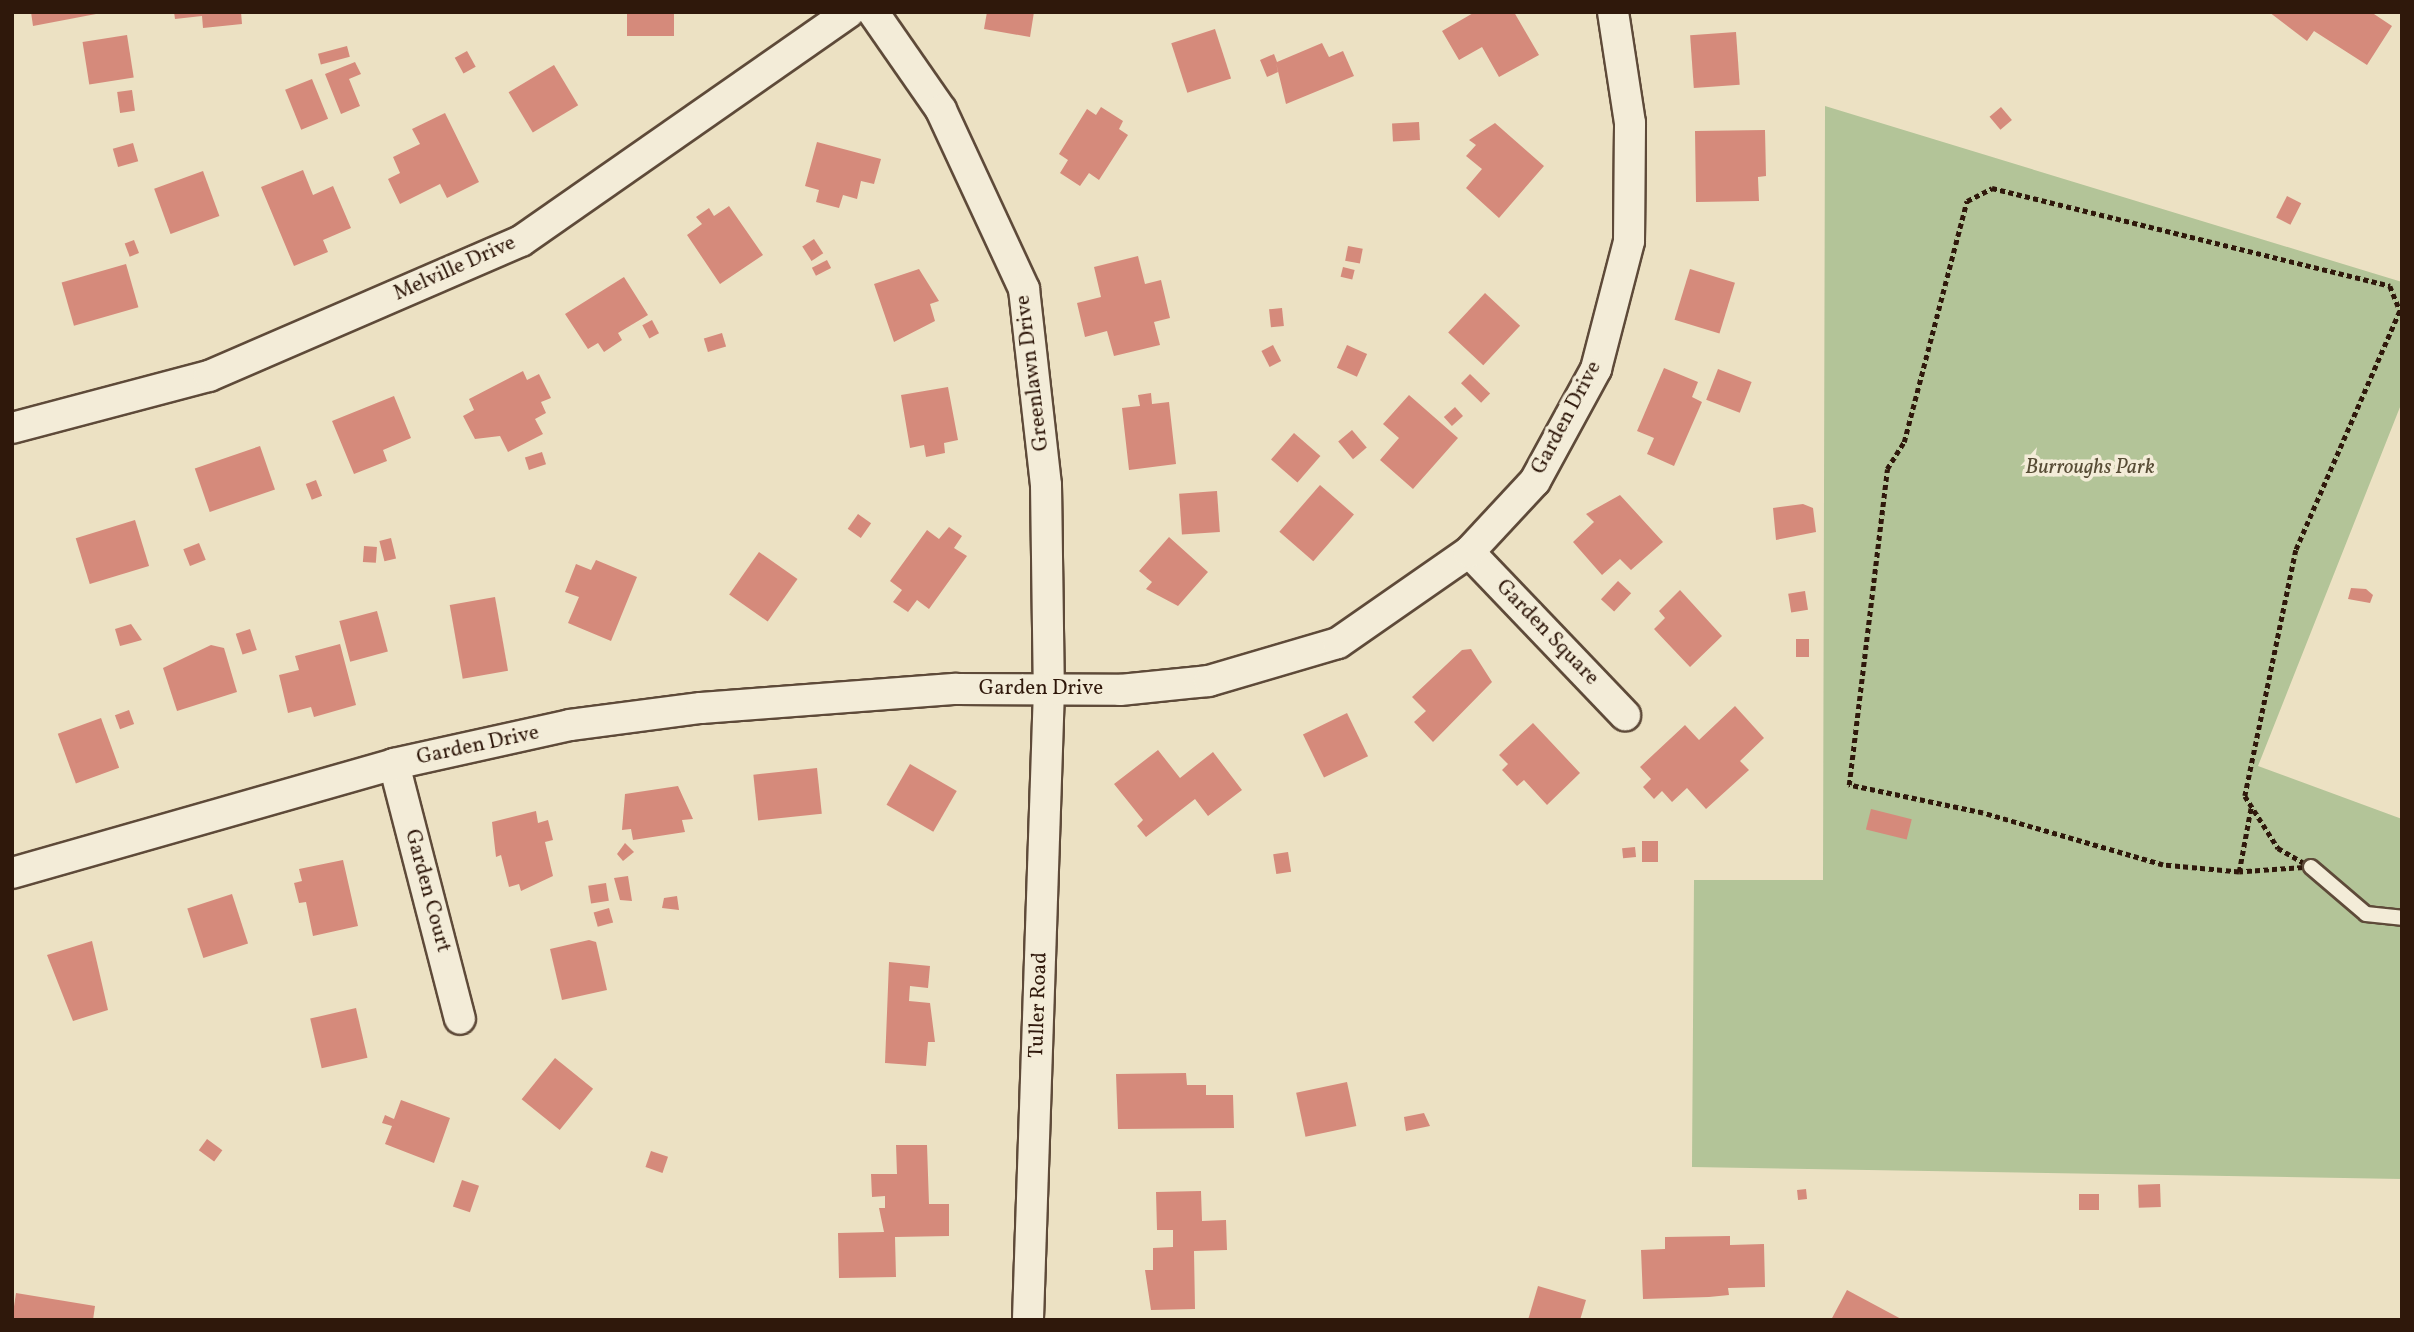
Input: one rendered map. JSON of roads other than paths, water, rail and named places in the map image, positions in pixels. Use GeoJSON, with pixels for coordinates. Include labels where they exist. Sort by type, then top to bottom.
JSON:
{"type":"FeatureCollection","features":[{"type":"Feature","properties":{"kind":"street","name":"Melville Drive"},"geometry":{"type":"LineString","coordinates":[[12,428],[209,376],[521,241],[849,12]]}},
{"type":"Feature","properties":{"kind":"street","name":"Greenlawn Drive"},"geometry":{"type":"LineString","coordinates":[[873,12],[941,110],[1024,289],[1046,485],[1049,689]]}},
{"type":"Feature","properties":{"kind":"street","name":"Garden Drive"},"geometry":{"type":"LineString","coordinates":[[12,873],[394,764],[570,725],[701,708],[957,689],[1049,689],[1209,681],[1338,643],[1469,552],[1535,481],[1596,369],[1629,241],[1630,123],[1612,12]]}},
{"type":"Feature","properties":{"kind":"street","name":"Garden Square"},"geometry":{"type":"LineString","coordinates":[[1469,552],[1625,715]]}},
{"type":"Feature","properties":{"kind":"street","name":"Tuller Road"},"geometry":{"type":"LineString","coordinates":[[1028,1320],[1049,689]]}},
{"type":"Feature","properties":{"kind":"street","name":"Garden Court"},"geometry":{"type":"LineString","coordinates":[[394,764],[460,1019]]}},
{"type":"Feature","properties":{"kind":"lane"},"geometry":{"type":"LineString","coordinates":[[2311,867],[2366,914],[2402,918]]}},
{"type":"Feature","properties":{"kind":"park label","name":"Burroughs Park"},"geometry":{"type":"Point","coordinates":[2090,468]}}]}
